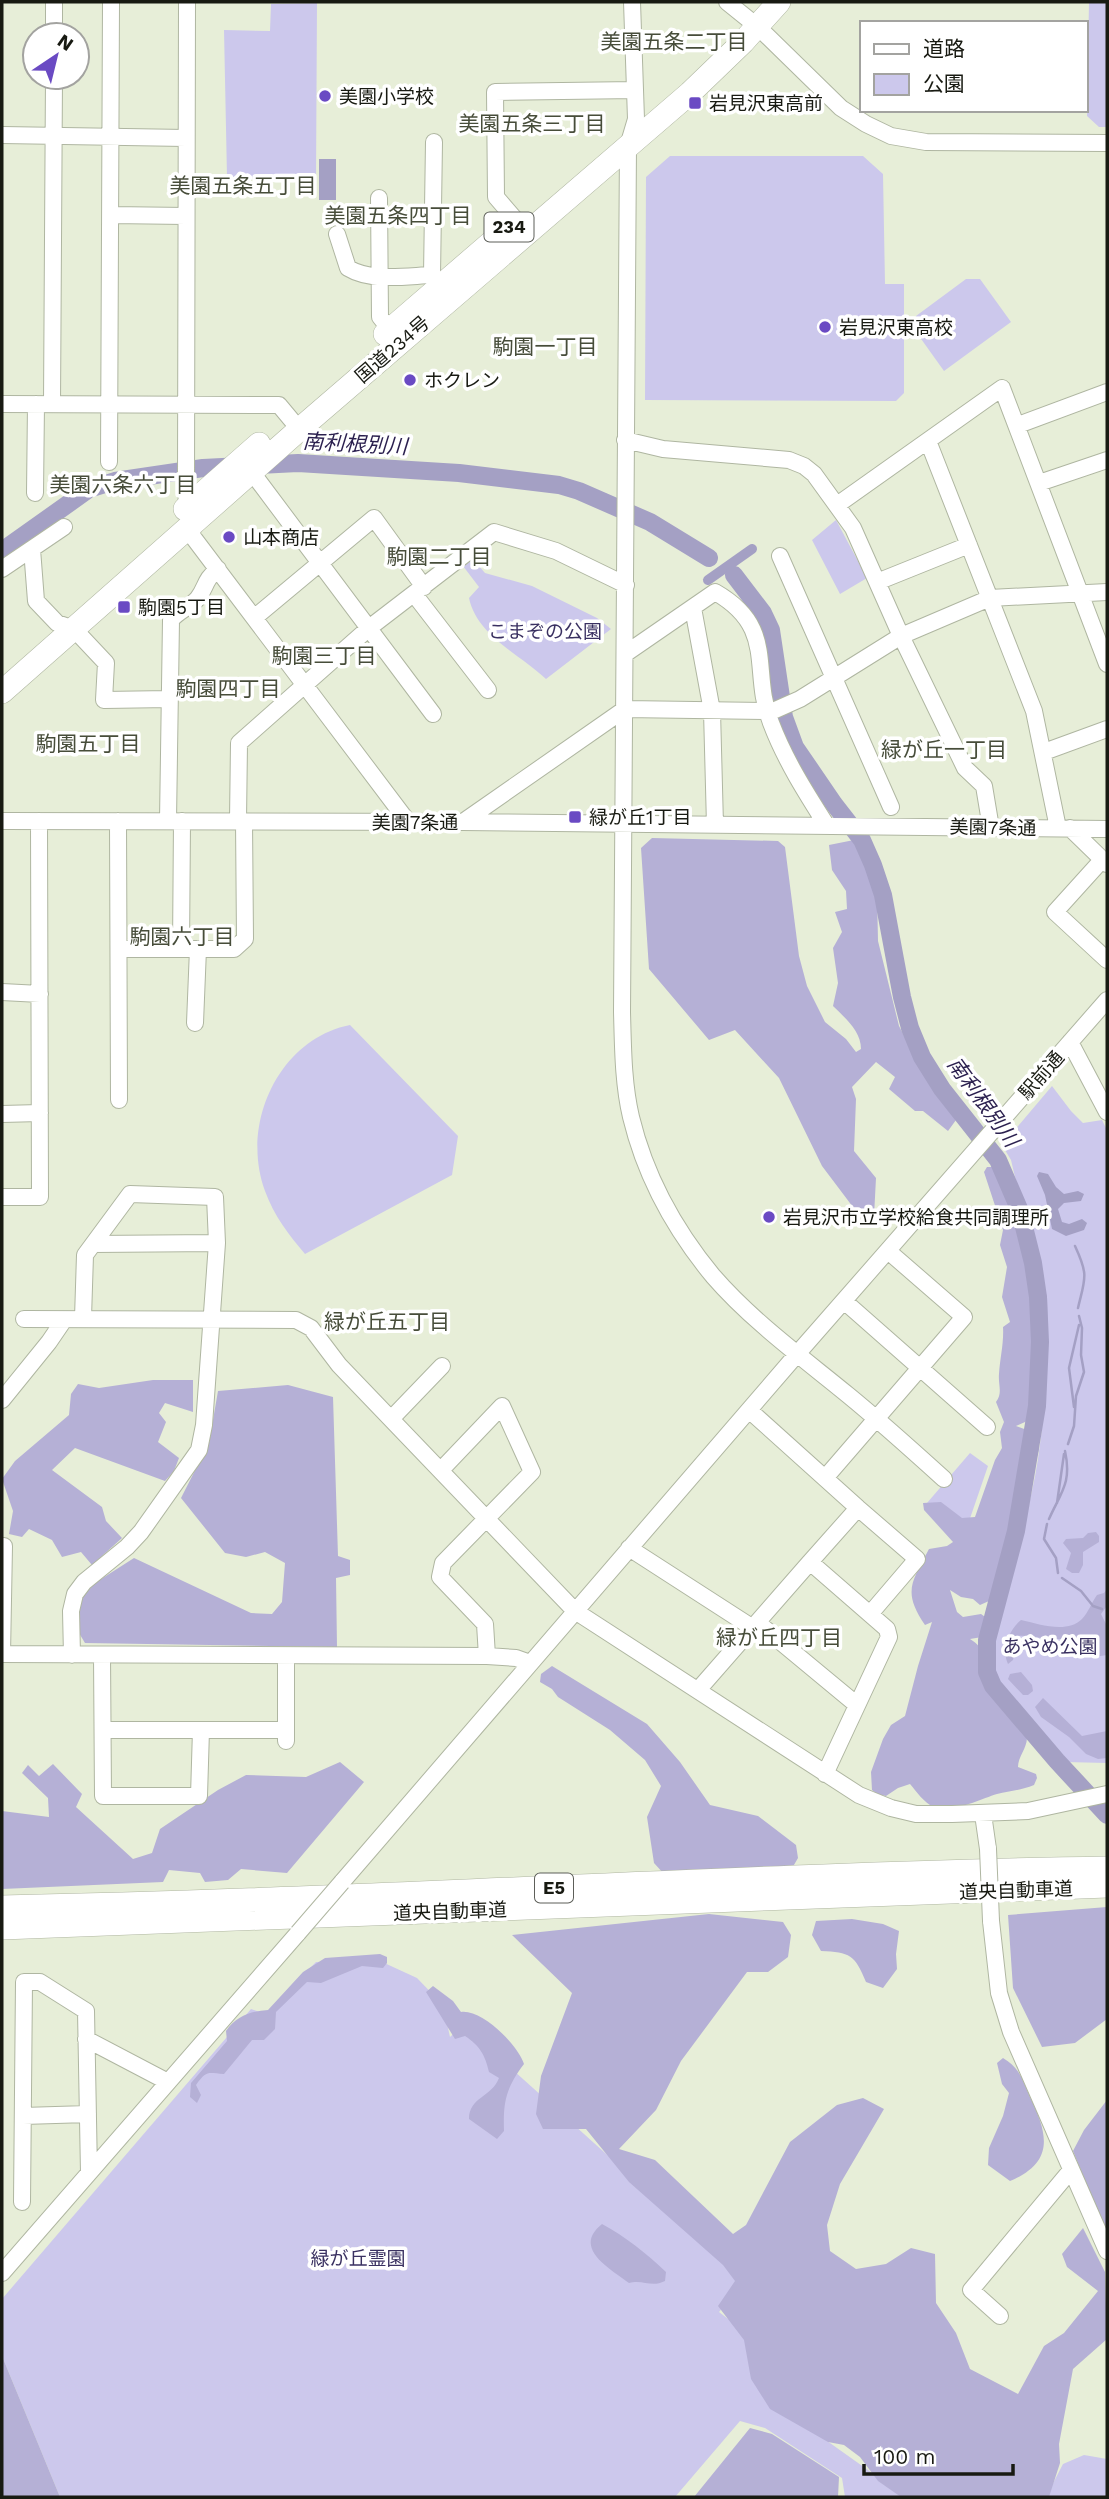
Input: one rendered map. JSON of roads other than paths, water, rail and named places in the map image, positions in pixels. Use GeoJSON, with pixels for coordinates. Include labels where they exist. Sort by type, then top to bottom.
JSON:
{"type":"FeatureCollection","features":[{"type":"Feature","properties":{"kind":"highway","name":"国道234号"},"geometry":{"type":"LineString","coordinates":[[522,227],[707,56],[755,15],[779,2]]}},
{"type":"Feature","properties":{"kind":"highway","name":"国道234号"},"geometry":{"type":"LineString","coordinates":[[188,517],[215,482],[254,448],[294,423],[395,336],[443,285],[628,146],[690,93],[755,15]]}},
{"type":"Feature","properties":{"kind":"highway","name":"国道234号"},"geometry":{"type":"LineString","coordinates":[[3,684],[188,517],[246,476],[278,448],[294,423]]}},
{"type":"Feature","properties":{"kind":"highway","name":"道央自動車道"},"geometry":{"type":"LineString","coordinates":[[2,1907],[155,1904],[1107,1868]]}},
{"type":"Feature","properties":{"kind":"highway","name":"道央自動車道"},"geometry":{"type":"LineString","coordinates":[[2,1928],[1107,1886]]}},
{"type":"Feature","properties":{"kind":"street"},"geometry":{"type":"LineString","coordinates":[[54,2],[54,21]]}},
{"type":"Feature","properties":{"kind":"street"},"geometry":{"type":"LineString","coordinates":[[109,462],[111,2]]}},
{"type":"Feature","properties":{"kind":"street"},"geometry":{"type":"LineString","coordinates":[[187,2],[186,485],[188,517],[193,537],[408,822]]}},
{"type":"Feature","properties":{"kind":"street"},"geometry":{"type":"LineString","coordinates":[[632,2],[636,119],[628,146],[623,1045],[626,1091],[638,1140],[658,1192],[693,1250],[715,1278],[944,1479]]}},
{"type":"Feature","properties":{"kind":"street"},"geometry":{"type":"LineString","coordinates":[[727,2],[755,15],[841,108],[891,136],[926,142],[1107,143]]}},
{"type":"Feature","properties":{"kind":"street"},"geometry":{"type":"LineString","coordinates":[[522,227],[496,197],[495,92],[635,90]]}},
{"type":"Feature","properties":{"kind":"street"},"geometry":{"type":"LineString","coordinates":[[52,404],[54,91]]}},
{"type":"Feature","properties":{"kind":"street"},"geometry":{"type":"LineString","coordinates":[[2,135],[186,138]]}},
{"type":"Feature","properties":{"kind":"street"},"geometry":{"type":"LineString","coordinates":[[337,234],[348,268],[356,273],[443,285],[434,142]]}},
{"type":"Feature","properties":{"kind":"street"},"geometry":{"type":"LineString","coordinates":[[379,198],[380,317],[395,336]]}},
{"type":"Feature","properties":{"kind":"street"},"geometry":{"type":"LineString","coordinates":[[111,215],[186,216]]}},
{"type":"Feature","properties":{"kind":"street"},"geometry":{"type":"LineString","coordinates":[[837,505],[1002,388],[1107,664]]}},
{"type":"Feature","properties":{"kind":"street"},"geometry":{"type":"LineString","coordinates":[[1018,425],[1107,392]]}},
{"type":"Feature","properties":{"kind":"street"},"geometry":{"type":"LineString","coordinates":[[2,404],[279,405],[294,423]]}},
{"type":"Feature","properties":{"kind":"street"},"geometry":{"type":"LineString","coordinates":[[35,494],[36,404]]}},
{"type":"Feature","properties":{"kind":"street"},"geometry":{"type":"LineString","coordinates":[[625,440],[663,449],[796,462],[814,474],[853,528],[901,636],[965,768],[984,786],[991,828]]}},
{"type":"Feature","properties":{"kind":"street"},"geometry":{"type":"LineString","coordinates":[[928,441],[1034,711],[1064,828],[1105,862],[1055,912],[1107,960]]}},
{"type":"Feature","properties":{"kind":"street"},"geometry":{"type":"LineString","coordinates":[[1039,483],[1106,462]]}},
{"type":"Feature","properties":{"kind":"street"},"geometry":{"type":"LineString","coordinates":[[246,476],[320,563],[433,714]]}},
{"type":"Feature","properties":{"kind":"street"},"geometry":{"type":"LineString","coordinates":[[254,618],[374,518],[419,591],[488,690]]}},
{"type":"Feature","properties":{"kind":"street"},"geometry":{"type":"LineString","coordinates":[[2,569],[64,527]]}},
{"type":"Feature","properties":{"kind":"street"},"geometry":{"type":"LineString","coordinates":[[119,949],[234,949],[245,939],[239,743],[369,628],[494,531],[556,551],[626,585]]}},
{"type":"Feature","properties":{"kind":"street"},"geometry":{"type":"LineString","coordinates":[[877,582],[969,545]]}},
{"type":"Feature","properties":{"kind":"street"},"geometry":{"type":"LineString","coordinates":[[32,549],[36,601],[106,663],[104,700],[169,699]]}},
{"type":"Feature","properties":{"kind":"street"},"geometry":{"type":"LineString","coordinates":[[780,556],[891,807]]}},
{"type":"Feature","properties":{"kind":"street"},"geometry":{"type":"LineString","coordinates":[[195,1023],[175,821],[169,699],[171,620],[178,611],[198,599],[207,578],[218,569]]}},
{"type":"Feature","properties":{"kind":"street"},"geometry":{"type":"LineString","coordinates":[[625,654],[715,592],[746,618],[758,640],[769,711],[798,780],[832,826]]}},
{"type":"Feature","properties":{"kind":"street"},"geometry":{"type":"LineString","coordinates":[[463,822],[625,709],[769,711],[800,699],[901,636],[990,598],[1107,592]]}},
{"type":"Feature","properties":{"kind":"street"},"geometry":{"type":"LineString","coordinates":[[693,608],[712,711],[715,825]]}},
{"type":"Feature","properties":{"kind":"street"},"geometry":{"type":"LineString","coordinates":[[1044,752],[1107,729]]}},
{"type":"Feature","properties":{"kind":"street","name":"美園7条通"},"geometry":{"type":"LineString","coordinates":[[2,821],[463,822],[1107,829]]}},
{"type":"Feature","properties":{"kind":"street"},"geometry":{"type":"LineString","coordinates":[[2,1197],[40,1197],[39,821]]}},
{"type":"Feature","properties":{"kind":"street"},"geometry":{"type":"LineString","coordinates":[[118,821],[119,1100]]}},
{"type":"Feature","properties":{"kind":"street"},"geometry":{"type":"LineString","coordinates":[[2,992],[40,993]]}},
{"type":"Feature","properties":{"kind":"street","name":"駅前通"},"geometry":{"type":"LineString","coordinates":[[2,2273],[1107,999]]}},
{"type":"Feature","properties":{"kind":"street"},"geometry":{"type":"LineString","coordinates":[[1070,1042],[1107,1112]]}},
{"type":"Feature","properties":{"kind":"street"},"geometry":{"type":"LineString","coordinates":[[2,1114],[40,1113]]}},
{"type":"Feature","properties":{"kind":"street"},"geometry":{"type":"LineString","coordinates":[[72,1654],[71,1611],[75,1594],[84,1581],[127,1547],[141,1532],[199,1450],[204,1425],[217,1243],[215,1197],[130,1194],[85,1255],[83,1318]]}},
{"type":"Feature","properties":{"kind":"street"},"geometry":{"type":"LineString","coordinates":[[93,1244],[217,1243]]}},
{"type":"Feature","properties":{"kind":"street"},"geometry":{"type":"LineString","coordinates":[[825,1478],[964,1317],[888,1251]]}},
{"type":"Feature","properties":{"kind":"street"},"geometry":{"type":"LineString","coordinates":[[844,1301],[987,1427]]}},
{"type":"Feature","properties":{"kind":"street"},"geometry":{"type":"LineString","coordinates":[[24,1319],[296,1320],[311,1328],[339,1366],[575,1611],[859,1795],[891,1808],[916,1814],[983,1814],[1028,1811],[1107,1794]]}},
{"type":"Feature","properties":{"kind":"street"},"geometry":{"type":"LineString","coordinates":[[2,1400],[64,1320]]}},
{"type":"Feature","properties":{"kind":"street"},"geometry":{"type":"LineString","coordinates":[[391,1419],[442,1366]]}},
{"type":"Feature","properties":{"kind":"street"},"geometry":{"type":"LineString","coordinates":[[441,1470],[502,1406],[532,1472],[443,1563],[440,1577],[485,1623],[487,1656]]}},
{"type":"Feature","properties":{"kind":"street"},"geometry":{"type":"LineString","coordinates":[[749,1410],[917,1559],[870,1614]]}},
{"type":"Feature","properties":{"kind":"street"},"geometry":{"type":"LineString","coordinates":[[698,1690],[858,1508]]}},
{"type":"Feature","properties":{"kind":"street"},"geometry":{"type":"LineString","coordinates":[[4,1546],[2,1654],[487,1656],[516,1658],[530,1663]]}},
{"type":"Feature","properties":{"kind":"street"},"geometry":{"type":"LineString","coordinates":[[629,1548],[755,1626],[857,1705]]}},
{"type":"Feature","properties":{"kind":"street"},"geometry":{"type":"LineString","coordinates":[[810,1562],[887,1629],[889,1637],[825,1774]]}},
{"type":"Feature","properties":{"kind":"street"},"geometry":{"type":"LineString","coordinates":[[102,1655],[103,1796],[199,1796],[201,1730]]}},
{"type":"Feature","properties":{"kind":"street"},"geometry":{"type":"LineString","coordinates":[[103,1730],[201,1730],[286,1735],[286,1656]]}},
{"type":"Feature","properties":{"kind":"street"},"geometry":{"type":"LineString","coordinates":[[983,1814],[988,1849],[990,1921],[999,1993],[1011,2032],[1107,2251]]}},
{"type":"Feature","properties":{"kind":"street"},"geometry":{"type":"LineString","coordinates":[[22,2202],[24,1982],[40,1982],[86,2011],[89,2173]]}},
{"type":"Feature","properties":{"kind":"street"},"geometry":{"type":"LineString","coordinates":[[86,2039],[168,2082]]}},
{"type":"Feature","properties":{"kind":"street"},"geometry":{"type":"LineString","coordinates":[[23,2116],[88,2114]]}},
{"type":"Feature","properties":{"kind":"street"},"geometry":{"type":"LineString","coordinates":[[1000,2316],[971,2290],[1071,2171]]}},
{"type":"Feature","properties":{"kind":"waterway","name":"南利根別川"},"geometry":{"type":"LineString","coordinates":[[2,551],[89,489],[115,481],[203,468],[298,463],[459,473],[559,485],[650,522],[709,558]]}},
{"type":"Feature","properties":{"kind":"waterway"},"geometry":{"type":"LineString","coordinates":[[708,580],[752,549]]}},
{"type":"Feature","properties":{"kind":"waterway","name":"南利根別川"},"geometry":{"type":"LineString","coordinates":[[734,575],[763,613],[771,630],[784,717],[795,747],[862,840],[873,865],[883,895],[902,997],[910,1028],[922,1057],[942,1089],[998,1160],[1020,1211],[1038,1297],[1040,1342],[1037,1406],[1016,1531],[987,1640],[987,1672],[993,1686],[1107,1815]]}},
{"type":"Feature","properties":{"kind":"waterway"},"geometry":{"type":"LineString","coordinates":[[1075,1246],[1084,1277],[1078,1308]]}},
{"type":"Feature","properties":{"kind":"waterway"},"geometry":{"type":"LineString","coordinates":[[1068,1444],[1074,1426],[1076,1396],[1084,1372],[1079,1316]]}},
{"type":"Feature","properties":{"kind":"waterway"},"geometry":{"type":"LineString","coordinates":[[1074,1407],[1069,1368],[1079,1325]]}},
{"type":"Feature","properties":{"kind":"waterway"},"geometry":{"type":"LineString","coordinates":[[1049,1519],[1066,1479],[1065,1451]]}},
{"type":"Feature","properties":{"kind":"waterway"},"geometry":{"type":"LineString","coordinates":[[1057,1503],[1064,1454]]}},
{"type":"Feature","properties":{"kind":"waterway"},"geometry":{"type":"LineString","coordinates":[[1047,1524],[1044,1539],[1056,1558],[1058,1573]]}},
{"type":"Feature","properties":{"kind":"waterway"},"geometry":{"type":"LineString","coordinates":[[1062,1578],[1081,1591],[1093,1606],[1102,1609]]}},
{"type":"Feature","properties":{"kind":"place","name":"美園小学校"},"geometry":{"type":"Point","coordinates":[325,96]}},
{"type":"Feature","properties":{"kind":"place","name":"岩見沢東高前"},"geometry":{"type":"Point","coordinates":[695,103]}},
{"type":"Feature","properties":{"kind":"place","name":"岩見沢東高校"},"geometry":{"type":"Point","coordinates":[825,327]}},
{"type":"Feature","properties":{"kind":"place","name":"ホクレン"},"geometry":{"type":"Point","coordinates":[410,380]}},
{"type":"Feature","properties":{"kind":"place","name":"山本商店"},"geometry":{"type":"Point","coordinates":[229,537]}},
{"type":"Feature","properties":{"kind":"place","name":"駒園5丁目"},"geometry":{"type":"Point","coordinates":[124,607]}},
{"type":"Feature","properties":{"kind":"place","name":"緑が丘1丁目"},"geometry":{"type":"Point","coordinates":[575,817]}},
{"type":"Feature","properties":{"kind":"place","name":"岩見沢市立学校給食共同調理所"},"geometry":{"type":"Point","coordinates":[769,1217]}},
{"type":"Feature","properties":{"kind":"district","name":"美園五条二丁目"},"geometry":{"type":"Point","coordinates":[674,42]}},
{"type":"Feature","properties":{"kind":"district","name":"美園五条三丁目"},"geometry":{"type":"Point","coordinates":[532,124]}},
{"type":"Feature","properties":{"kind":"district","name":"美園五条五丁目"},"geometry":{"type":"Point","coordinates":[243,186]}},
{"type":"Feature","properties":{"kind":"district","name":"美園五条四丁目"},"geometry":{"type":"Point","coordinates":[398,216]}},
{"type":"Feature","properties":{"kind":"district","name":"駒園一丁目"},"geometry":{"type":"Point","coordinates":[545,347]}},
{"type":"Feature","properties":{"kind":"district","name":"美園六条六丁目"},"geometry":{"type":"Point","coordinates":[123,485]}},
{"type":"Feature","properties":{"kind":"district","name":"駒園二丁目"},"geometry":{"type":"Point","coordinates":[439,557]}},
{"type":"Feature","properties":{"kind":"district","name":"駒園三丁目"},"geometry":{"type":"Point","coordinates":[324,656]}},
{"type":"Feature","properties":{"kind":"district","name":"駒園四丁目"},"geometry":{"type":"Point","coordinates":[228,689]}},
{"type":"Feature","properties":{"kind":"district","name":"駒園五丁目"},"geometry":{"type":"Point","coordinates":[88,744]}},
{"type":"Feature","properties":{"kind":"district","name":"緑が丘一丁目"},"geometry":{"type":"Point","coordinates":[944,750]}},
{"type":"Feature","properties":{"kind":"district","name":"駒園六丁目"},"geometry":{"type":"Point","coordinates":[182,937]}},
{"type":"Feature","properties":{"kind":"district","name":"緑が丘五丁目"},"geometry":{"type":"Point","coordinates":[387,1322]}},
{"type":"Feature","properties":{"kind":"district","name":"緑が丘四丁目"},"geometry":{"type":"Point","coordinates":[779,1638]}},
{"type":"Feature","properties":{"kind":"park label","name":"こまぞの公園"},"geometry":{"type":"Point","coordinates":[545,631]}},
{"type":"Feature","properties":{"kind":"park label","name":"あやめ公園"},"geometry":{"type":"Point","coordinates":[1050,1646]}},
{"type":"Feature","properties":{"kind":"park label","name":"緑が丘霊園"},"geometry":{"type":"Point","coordinates":[358,2258]}}]}
